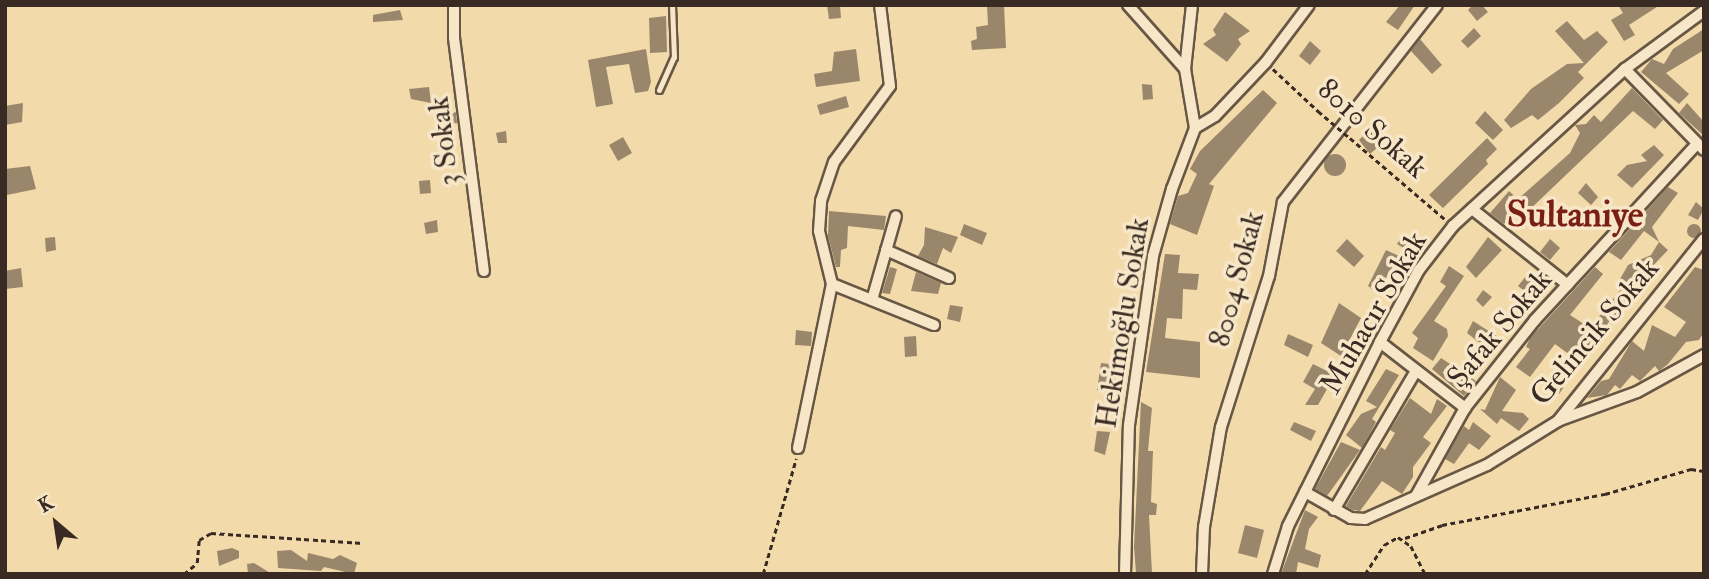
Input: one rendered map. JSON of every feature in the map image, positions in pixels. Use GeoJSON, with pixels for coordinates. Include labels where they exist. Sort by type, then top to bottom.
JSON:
{"type":"FeatureCollection","features":[{"type":"Feature","properties":{"kind":"street","name":"3 Sokak"},"geometry":{"type":"LineString","coordinates":[[454,5],[454,38],[484,271]]}},
{"type":"Feature","properties":{"kind":"street"},"geometry":{"type":"LineString","coordinates":[[798,449],[832,284],[819,231],[821,201],[834,162],[890,86],[880,5]]}},
{"type":"Feature","properties":{"kind":"street"},"geometry":{"type":"LineString","coordinates":[[1128,5],[1185,69]]}},
{"type":"Feature","properties":{"kind":"street"},"geometry":{"type":"LineString","coordinates":[[1192,5],[1185,69],[1195,128],[1215,116],[1266,62],[1309,5]]}},
{"type":"Feature","properties":{"kind":"street","name":"8004 Sokak"},"geometry":{"type":"LineString","coordinates":[[1202,574],[1204,527],[1221,427],[1269,276],[1283,202],[1437,5]]}},
{"type":"Feature","properties":{"kind":"street","name":"Muhacır Sokak"},"geometry":{"type":"LineString","coordinates":[[1273,574],[1287,526],[1419,270],[1453,226],[1625,69],[1704,11]]}},
{"type":"Feature","properties":{"kind":"street"},"geometry":{"type":"LineString","coordinates":[[1625,69],[1701,147]]}},
{"type":"Feature","properties":{"kind":"street","name":"Hekimoğlu Sokak"},"geometry":{"type":"LineString","coordinates":[[1125,574],[1129,425],[1153,256],[1195,128]]}},
{"type":"Feature","properties":{"kind":"street","name":"Şafak Sokak"},"geometry":{"type":"LineString","coordinates":[[1416,496],[1465,408],[1568,285],[1701,147]]}},
{"type":"Feature","properties":{"kind":"street"},"geometry":{"type":"LineString","coordinates":[[1472,209],[1568,285]]}},
{"type":"Feature","properties":{"kind":"street"},"geometry":{"type":"LineString","coordinates":[[872,300],[896,216]]}},
{"type":"Feature","properties":{"kind":"street","name":"Gelincik Sokak"},"geometry":{"type":"LineString","coordinates":[[1334,510],[1365,519],[1488,465],[1558,421],[1704,239]]}},
{"type":"Feature","properties":{"kind":"street"},"geometry":{"type":"LineString","coordinates":[[886,250],[949,278]]}},
{"type":"Feature","properties":{"kind":"street"},"geometry":{"type":"LineString","coordinates":[[832,284],[934,325]]}},
{"type":"Feature","properties":{"kind":"street"},"geometry":{"type":"LineString","coordinates":[[1380,342],[1465,408]]}},
{"type":"Feature","properties":{"kind":"street"},"geometry":{"type":"LineString","coordinates":[[1558,421],[1637,392],[1704,355]]}},
{"type":"Feature","properties":{"kind":"street"},"geometry":{"type":"LineString","coordinates":[[1305,492],[1334,510],[1416,371]]}},
{"type":"Feature","properties":{"kind":"lane"},"geometry":{"type":"LineString","coordinates":[[659,90],[674,57],[672,5]]}},
{"type":"Feature","properties":{"kind":"path","name":"8010 Sokak"},"geometry":{"type":"LineString","coordinates":[[1266,62],[1318,111],[1453,226]]}},
{"type":"Feature","properties":{"kind":"path"},"geometry":{"type":"LineString","coordinates":[[763,574],[798,449]]}},
{"type":"Feature","properties":{"kind":"path"},"geometry":{"type":"LineString","coordinates":[[1364,574],[1384,545],[1442,525],[1605,494],[1690,469],[1704,471]]}},
{"type":"Feature","properties":{"kind":"path"},"geometry":{"type":"LineString","coordinates":[[184,574],[197,563],[200,540],[211,533],[363,543]]}},
{"type":"Feature","properties":{"kind":"path"},"geometry":{"type":"LineString","coordinates":[[1405,538],[1424,574]]}},
{"type":"Feature","properties":{"kind":"building"},"geometry":{"type":"Polygon","coordinates":[[[827,5],[840,5],[841,18],[829,19],[827,5]]]}},
{"type":"Feature","properties":{"kind":"building"},"geometry":{"type":"Polygon","coordinates":[[[987,5],[1004,5],[1006,48],[972,50],[971,41],[977,39],[976,27],[988,25],[987,5]]]}},
{"type":"Feature","properties":{"kind":"building"},"geometry":{"type":"Polygon","coordinates":[[[1400,5],[1415,5],[1398,30],[1386,22],[1400,5]]]}},
{"type":"Feature","properties":{"kind":"building"},"geometry":{"type":"Polygon","coordinates":[[[1473,5],[1482,5],[1488,12],[1477,21],[1468,10],[1473,5]]]}},
{"type":"Feature","properties":{"kind":"building"},"geometry":{"type":"Polygon","coordinates":[[[1618,5],[1660,5],[1629,25],[1635,35],[1624,41],[1611,20],[1623,13],[1618,5]]]}},
{"type":"Feature","properties":{"kind":"building"},"geometry":{"type":"Polygon","coordinates":[[[400,10],[403,20],[373,22],[373,15],[400,10]]]}},
{"type":"Feature","properties":{"kind":"building"},"geometry":{"type":"Polygon","coordinates":[[[1225,12],[1250,31],[1238,39],[1241,44],[1227,62],[1203,44],[1216,35],[1213,30],[1225,12]]]}},
{"type":"Feature","properties":{"kind":"building"},"geometry":{"type":"Polygon","coordinates":[[[666,16],[667,52],[650,53],[649,18],[666,16]]]}},
{"type":"Feature","properties":{"kind":"building"},"geometry":{"type":"Polygon","coordinates":[[[1567,21],[1584,40],[1597,31],[1608,42],[1578,72],[1584,78],[1559,103],[1538,120],[1532,115],[1511,128],[1504,120],[1531,89],[1567,64],[1584,63],[1555,31],[1567,21]]]}},
{"type":"Feature","properties":{"kind":"building"},"geometry":{"type":"Polygon","coordinates":[[[1474,28],[1481,36],[1468,48],[1461,41],[1474,28]]]}},
{"type":"Feature","properties":{"kind":"building"},"geometry":{"type":"Polygon","coordinates":[[[1704,29],[1704,50],[1666,73],[1689,94],[1679,104],[1641,72],[1652,59],[1664,64],[1673,49],[1704,29]]]}},
{"type":"Feature","properties":{"kind":"building"},"geometry":{"type":"Polygon","coordinates":[[[1420,39],[1442,65],[1432,74],[1411,51],[1420,39]]]}},
{"type":"Feature","properties":{"kind":"building"},"geometry":{"type":"Polygon","coordinates":[[[1310,41],[1321,51],[1310,65],[1299,56],[1310,41]]]}},
{"type":"Feature","properties":{"kind":"building"},"geometry":{"type":"Polygon","coordinates":[[[646,49],[651,82],[648,91],[635,93],[629,64],[606,67],[613,104],[596,107],[588,60],[646,49]]]}},
{"type":"Feature","properties":{"kind":"building"},"geometry":{"type":"Polygon","coordinates":[[[856,49],[860,81],[816,87],[814,74],[832,71],[834,52],[856,49]]]}},
{"type":"Feature","properties":{"kind":"building"},"geometry":{"type":"Polygon","coordinates":[[[1142,84],[1152,85],[1153,99],[1143,100],[1142,84]]]}},
{"type":"Feature","properties":{"kind":"building"},"geometry":{"type":"Polygon","coordinates":[[[429,87],[431,103],[411,99],[409,89],[429,87]]]}},
{"type":"Feature","properties":{"kind":"building"},"geometry":{"type":"Polygon","coordinates":[[[1632,88],[1663,120],[1655,129],[1633,111],[1525,214],[1519,209],[1504,224],[1490,213],[1509,191],[1518,199],[1570,153],[1580,133],[1575,125],[1586,124],[1594,115],[1601,122],[1632,88]]]}},
{"type":"Feature","properties":{"kind":"building"},"geometry":{"type":"Polygon","coordinates":[[[1263,90],[1277,103],[1209,184],[1214,186],[1197,235],[1170,224],[1178,196],[1188,193],[1197,174],[1190,169],[1200,151],[1263,90]]]}},
{"type":"Feature","properties":{"kind":"building"},"geometry":{"type":"Polygon","coordinates":[[[846,96],[849,107],[820,115],[817,105],[846,96]]]}},
{"type":"Feature","properties":{"kind":"building"},"geometry":{"type":"Polygon","coordinates":[[[23,103],[22,122],[5,125],[5,106],[23,103]]]}},
{"type":"Feature","properties":{"kind":"building"},"geometry":{"type":"Polygon","coordinates":[[[1687,103],[1704,122],[1704,136],[1679,113],[1687,103]]]}},
{"type":"Feature","properties":{"kind":"building"},"geometry":{"type":"Polygon","coordinates":[[[1485,111],[1503,130],[1493,140],[1475,123],[1485,111]]]}},
{"type":"Feature","properties":{"kind":"building"},"geometry":{"type":"Polygon","coordinates":[[[456,112],[457,123],[444,125],[443,117],[456,112]]]}},
{"type":"Feature","properties":{"kind":"building"},"geometry":{"type":"Polygon","coordinates":[[[1374,125],[1387,139],[1370,154],[1359,140],[1374,125]]]}},
{"type":"Feature","properties":{"kind":"building"},"geometry":{"type":"Polygon","coordinates":[[[506,131],[507,143],[498,143],[496,133],[506,131]]]}},
{"type":"Feature","properties":{"kind":"building"},"geometry":{"type":"Polygon","coordinates":[[[623,137],[632,153],[618,161],[609,145],[623,137]]]}},
{"type":"Feature","properties":{"kind":"building"},"geometry":{"type":"Polygon","coordinates":[[[1487,138],[1497,149],[1486,160],[1488,164],[1443,208],[1429,195],[1487,138]]]}},
{"type":"Feature","properties":{"kind":"building"},"geometry":{"type":"Polygon","coordinates":[[[1654,145],[1664,155],[1632,188],[1617,175],[1627,165],[1647,161],[1641,155],[1654,145]]]}},
{"type":"Feature","properties":{"kind":"building"},"geometry":{"type":"Polygon","coordinates":[[[1335,154],[1345,161],[1346,165],[1339,175],[1335,176],[1325,169],[1324,165],[1331,155],[1335,154]]]}},
{"type":"Feature","properties":{"kind":"building"},"geometry":{"type":"Polygon","coordinates":[[[1405,154],[1418,166],[1411,175],[1397,162],[1405,154]]]}},
{"type":"Feature","properties":{"kind":"building"},"geometry":{"type":"Polygon","coordinates":[[[30,166],[36,189],[7,195],[5,169],[30,166]]]}},
{"type":"Feature","properties":{"kind":"building"},"geometry":{"type":"Polygon","coordinates":[[[430,180],[431,193],[420,194],[419,181],[430,180]]]}},
{"type":"Feature","properties":{"kind":"building"},"geometry":{"type":"Polygon","coordinates":[[[1586,183],[1598,197],[1591,205],[1578,193],[1586,183]]]}},
{"type":"Feature","properties":{"kind":"building"},"geometry":{"type":"Polygon","coordinates":[[[1668,187],[1678,193],[1652,227],[1659,242],[1644,231],[1621,260],[1609,252],[1668,187]]]}},
{"type":"Feature","properties":{"kind":"building"},"geometry":{"type":"Polygon","coordinates":[[[1696,202],[1704,209],[1698,220],[1688,215],[1696,202]]]}},
{"type":"Feature","properties":{"kind":"building"},"geometry":{"type":"Polygon","coordinates":[[[829,211],[886,216],[884,230],[848,226],[847,248],[841,250],[840,267],[836,267],[828,236],[829,211]]]}},
{"type":"Feature","properties":{"kind":"building"},"geometry":{"type":"Polygon","coordinates":[[[437,220],[438,232],[426,234],[424,223],[437,220]]]}},
{"type":"Feature","properties":{"kind":"building"},"geometry":{"type":"Polygon","coordinates":[[[964,224],[987,233],[982,245],[960,235],[964,224]]]}},
{"type":"Feature","properties":{"kind":"building"},"geometry":{"type":"Polygon","coordinates":[[[1694,224],[1699,226],[1699,236],[1694,238],[1689,236],[1687,231],[1689,226],[1694,224]]]}},
{"type":"Feature","properties":{"kind":"building"},"geometry":{"type":"Polygon","coordinates":[[[925,227],[958,237],[951,253],[943,248],[937,264],[918,256],[924,245],[925,227]]]}},
{"type":"Feature","properties":{"kind":"building"},"geometry":{"type":"Polygon","coordinates":[[[1404,233],[1410,236],[1405,249],[1397,244],[1404,233]]]}},
{"type":"Feature","properties":{"kind":"building"},"geometry":{"type":"Polygon","coordinates":[[[55,237],[56,250],[46,252],[45,238],[55,237]]]}},
{"type":"Feature","properties":{"kind":"building"},"geometry":{"type":"Polygon","coordinates":[[[1488,237],[1502,250],[1476,278],[1466,267],[1488,237]]]}},
{"type":"Feature","properties":{"kind":"building"},"geometry":{"type":"Polygon","coordinates":[[[1347,239],[1364,256],[1354,267],[1336,251],[1347,239]]]}},
{"type":"Feature","properties":{"kind":"building"},"geometry":{"type":"Polygon","coordinates":[[[1550,239],[1560,248],[1550,260],[1540,252],[1550,239]]]}},
{"type":"Feature","properties":{"kind":"building"},"geometry":{"type":"Polygon","coordinates":[[[1659,242],[1668,250],[1646,273],[1628,304],[1616,318],[1613,316],[1559,394],[1549,386],[1570,355],[1555,344],[1530,377],[1516,367],[1530,349],[1526,347],[1530,338],[1595,267],[1603,274],[1570,315],[1590,328],[1626,283],[1620,279],[1628,265],[1651,255],[1659,242]]]}},
{"type":"Feature","properties":{"kind":"building"},"geometry":{"type":"Polygon","coordinates":[[[1386,250],[1399,256],[1377,293],[1368,286],[1386,250]]]}},
{"type":"Feature","properties":{"kind":"building"},"geometry":{"type":"Polygon","coordinates":[[[1165,254],[1180,255],[1178,273],[1199,274],[1197,290],[1183,289],[1182,319],[1167,318],[1165,338],[1200,342],[1200,378],[1146,372],[1165,254]]]}},
{"type":"Feature","properties":{"kind":"building"},"geometry":{"type":"Polygon","coordinates":[[[1449,266],[1464,276],[1434,321],[1447,329],[1448,336],[1433,361],[1413,348],[1418,338],[1412,333],[1446,286],[1440,282],[1449,266]]]}},
{"type":"Feature","properties":{"kind":"building"},"geometry":{"type":"Polygon","coordinates":[[[890,267],[897,269],[890,294],[882,293],[890,267]]]}},
{"type":"Feature","properties":{"kind":"building"},"geometry":{"type":"Polygon","coordinates":[[[1695,267],[1704,270],[1704,332],[1699,340],[1686,342],[1668,364],[1659,371],[1655,366],[1640,381],[1632,375],[1620,389],[1615,385],[1607,395],[1587,398],[1601,381],[1609,379],[1632,341],[1644,351],[1652,325],[1675,337],[1686,322],[1664,307],[1695,267]]]}},
{"type":"Feature","properties":{"kind":"building"},"geometry":{"type":"Polygon","coordinates":[[[21,268],[23,287],[5,289],[5,271],[21,268]]]}},
{"type":"Feature","properties":{"kind":"building"},"geometry":{"type":"Polygon","coordinates":[[[1530,271],[1546,284],[1522,317],[1513,309],[1526,292],[1518,286],[1530,271]]]}},
{"type":"Feature","properties":{"kind":"building"},"geometry":{"type":"Polygon","coordinates":[[[916,272],[941,283],[938,294],[911,291],[916,272]]]}},
{"type":"Feature","properties":{"kind":"building"},"geometry":{"type":"Polygon","coordinates":[[[1483,290],[1492,297],[1483,307],[1476,300],[1483,290]]]}},
{"type":"Feature","properties":{"kind":"building"},"geometry":{"type":"Polygon","coordinates":[[[1339,303],[1361,318],[1341,356],[1321,343],[1339,303]]]}},
{"type":"Feature","properties":{"kind":"building"},"geometry":{"type":"Polygon","coordinates":[[[950,305],[963,307],[960,322],[947,319],[950,305]]]}},
{"type":"Feature","properties":{"kind":"building"},"geometry":{"type":"Polygon","coordinates":[[[1473,321],[1498,337],[1490,351],[1467,333],[1473,321]]]}},
{"type":"Feature","properties":{"kind":"building"},"geometry":{"type":"Polygon","coordinates":[[[796,330],[812,332],[811,346],[795,345],[796,330]]]}},
{"type":"Feature","properties":{"kind":"building"},"geometry":{"type":"Polygon","coordinates":[[[1288,334],[1313,345],[1308,357],[1284,345],[1288,334]]]}},
{"type":"Feature","properties":{"kind":"building"},"geometry":{"type":"Polygon","coordinates":[[[916,336],[917,356],[905,357],[904,337],[916,336]]]}},
{"type":"Feature","properties":{"kind":"building"},"geometry":{"type":"Polygon","coordinates":[[[1441,358],[1476,381],[1464,396],[1432,369],[1441,358]]]}},
{"type":"Feature","properties":{"kind":"building"},"geometry":{"type":"Polygon","coordinates":[[[1101,363],[1117,365],[1113,394],[1097,390],[1101,363]]]}},
{"type":"Feature","properties":{"kind":"building"},"geometry":{"type":"Polygon","coordinates":[[[1313,364],[1335,375],[1318,405],[1305,405],[1315,389],[1303,382],[1313,364]]]}},
{"type":"Feature","properties":{"kind":"building"},"geometry":{"type":"Polygon","coordinates":[[[1386,369],[1399,375],[1372,419],[1376,422],[1362,448],[1346,435],[1361,414],[1377,407],[1366,401],[1386,369]]]}},
{"type":"Feature","properties":{"kind":"building"},"geometry":{"type":"Polygon","coordinates":[[[1500,377],[1516,390],[1502,411],[1523,413],[1529,419],[1519,431],[1501,418],[1497,424],[1480,409],[1485,410],[1500,377]]]}},
{"type":"Feature","properties":{"kind":"building"},"geometry":{"type":"Polygon","coordinates":[[[1410,398],[1431,414],[1437,399],[1447,406],[1423,437],[1431,443],[1413,467],[1413,477],[1402,494],[1382,481],[1360,511],[1353,510],[1346,506],[1381,447],[1385,450],[1395,433],[1390,430],[1410,398]]]}},
{"type":"Feature","properties":{"kind":"building"},"geometry":{"type":"Polygon","coordinates":[[[1141,402],[1152,408],[1148,451],[1153,451],[1151,502],[1157,504],[1156,515],[1149,515],[1152,573],[1136,573],[1134,547],[1141,402]]]}},
{"type":"Feature","properties":{"kind":"building"},"geometry":{"type":"Polygon","coordinates":[[[1294,422],[1316,431],[1311,441],[1290,430],[1294,422]]]}},
{"type":"Feature","properties":{"kind":"building"},"geometry":{"type":"Polygon","coordinates":[[[1473,422],[1491,436],[1479,450],[1469,443],[1454,464],[1445,459],[1464,426],[1469,430],[1473,422]]]}},
{"type":"Feature","properties":{"kind":"building"},"geometry":{"type":"Polygon","coordinates":[[[1097,431],[1110,432],[1105,455],[1094,451],[1097,431]]]}},
{"type":"Feature","properties":{"kind":"building"},"geometry":{"type":"Polygon","coordinates":[[[1341,442],[1360,450],[1327,496],[1315,489],[1341,442]]]}},
{"type":"Feature","properties":{"kind":"building"},"geometry":{"type":"Polygon","coordinates":[[[1305,510],[1318,517],[1309,529],[1305,549],[1321,555],[1318,568],[1298,562],[1296,574],[1281,574],[1305,510]]]}},
{"type":"Feature","properties":{"kind":"building"},"geometry":{"type":"Polygon","coordinates":[[[1245,525],[1264,530],[1257,558],[1238,553],[1245,525]]]}},
{"type":"Feature","properties":{"kind":"building"},"geometry":{"type":"Polygon","coordinates":[[[232,548],[239,551],[239,558],[219,566],[217,551],[232,548]]]}},
{"type":"Feature","properties":{"kind":"building"},"geometry":{"type":"Polygon","coordinates":[[[291,550],[307,561],[308,553],[333,559],[340,555],[357,563],[354,574],[324,567],[321,571],[278,568],[277,551],[291,550]]]}},
{"type":"Feature","properties":{"kind":"building"},"geometry":{"type":"Polygon","coordinates":[[[254,563],[272,574],[248,574],[247,564],[254,563]]]}},
{"type":"Feature","properties":{"kind":"district","name":"Sultaniye"},"geometry":{"type":"Point","coordinates":[1575,215]}}]}
